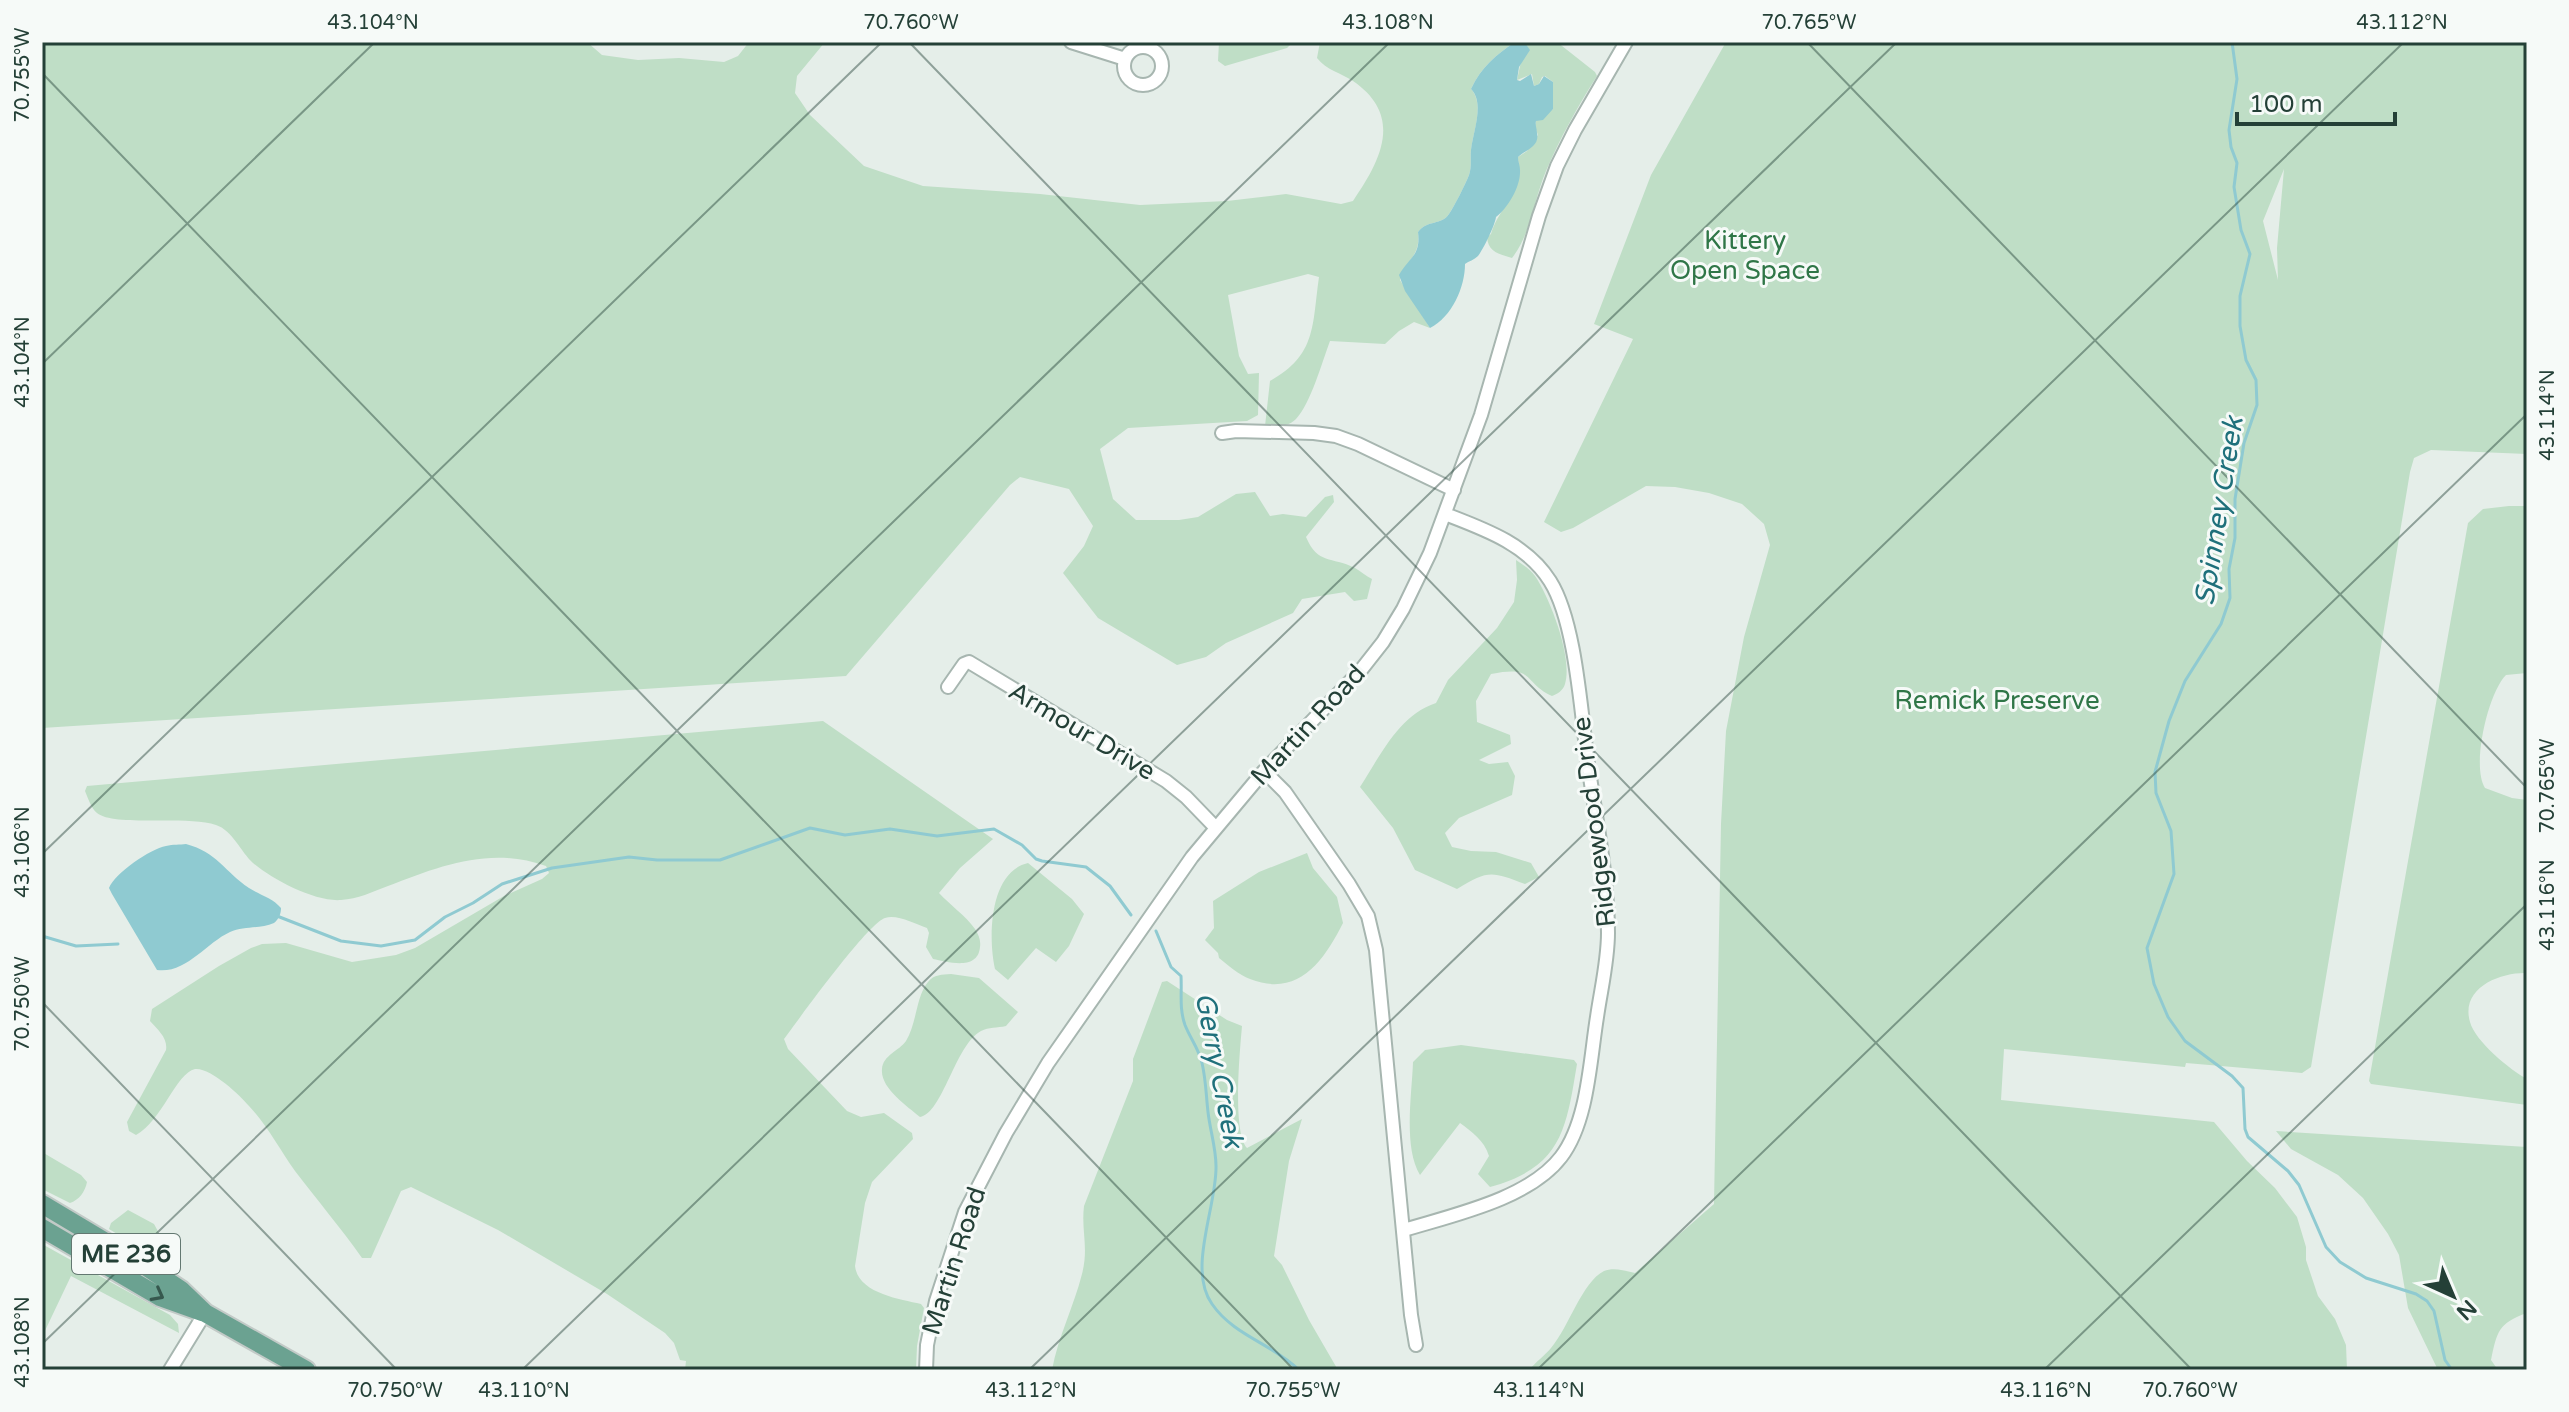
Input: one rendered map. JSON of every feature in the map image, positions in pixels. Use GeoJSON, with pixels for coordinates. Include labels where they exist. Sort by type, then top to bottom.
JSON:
{"type":"FeatureCollection","features":[{"type":"Feature","properties":{"kind":"main road","name":"ME 236"},"geometry":{"type":"LineString","coordinates":[[42,1204],[181,1290],[205,1313]]}},
{"type":"Feature","properties":{"kind":"main road","name":"ME 236"},"geometry":{"type":"LineString","coordinates":[[42,1228],[160,1297],[205,1313],[306,1370]]}},
{"type":"Feature","properties":{"kind":"street"},"geometry":{"type":"LineString","coordinates":[[1071,42],[1125,59]]}},
{"type":"Feature","properties":{"kind":"street","name":"Martin Road"},"geometry":{"type":"LineString","coordinates":[[926,1370],[927,1345],[936,1301],[965,1212],[979,1182],[1063,1040],[1153,910],[1216,828],[1264,771],[1361,670],[1403,609],[1423,569],[1481,415],[1552,179],[1575,130],[1626,42]]}},
{"type":"Feature","properties":{"kind":"street"},"geometry":{"type":"LineString","coordinates":[[1222,433],[1314,433],[1336,436],[1454,490]]}},
{"type":"Feature","properties":{"kind":"street","name":"Ridgewood Drive"},"geometry":{"type":"LineString","coordinates":[[1404,1230],[1517,1191],[1543,1176],[1568,1147],[1580,1117],[1608,934],[1571,642],[1553,584],[1526,553],[1445,514]]}},
{"type":"Feature","properties":{"kind":"street","name":"Armour Drive"},"geometry":{"type":"LineString","coordinates":[[948,687],[964,664],[969,662],[1166,781],[1216,828]]}},
{"type":"Feature","properties":{"kind":"street"},"geometry":{"type":"LineString","coordinates":[[1264,771],[1285,792],[1368,916],[1376,950],[1416,1345]]}},
{"type":"Feature","properties":{"kind":"street"},"geometry":{"type":"LineString","coordinates":[[170,1370],[205,1313]]}},
{"type":"Feature","properties":{"kind":"green space"},"geometry":{"type":"Polygon","coordinates":[[[42,42],[587,42],[602,55],[638,60],[679,58],[724,62],[738,56],[749,42],[825,42],[797,76],[795,93],[810,115],[864,166],[923,186],[1140,205],[1227,201],[1286,194],[1341,204],[1353,201],[1379,154],[1383,124],[1369,95],[1317,58],[1320,42],[1515,42],[1490,62],[1471,89],[1478,110],[1469,175],[1446,218],[1426,225],[1418,232],[1415,253],[1402,273],[1400,280],[1430,328],[1414,322],[1385,344],[1330,341],[1311,393],[1296,419],[1289,424],[1265,426],[1270,381],[1296,361],[1310,337],[1319,277],[1308,274],[1228,295],[1239,356],[1248,374],[1259,373],[1258,415],[1247,421],[1128,428],[1100,449],[1113,499],[1136,520],[1198,517],[1236,494],[1255,492],[1270,516],[1306,517],[1325,497],[1333,495],[1334,502],[1306,537],[1320,556],[1346,564],[1372,579],[1367,599],[1354,601],[1345,592],[1302,599],[1293,613],[1226,643],[1206,657],[1177,665],[1098,618],[1063,573],[1084,546],[1093,526],[1069,489],[1020,477],[846,676],[42,728],[42,42]]]}},
{"type":"Feature","properties":{"kind":"green space"},"geometry":{"type":"Polygon","coordinates":[[[1219,42],[1293,42],[1287,48],[1225,66],[1218,61],[1219,42]]]}},
{"type":"Feature","properties":{"kind":"green space"},"geometry":{"type":"Polygon","coordinates":[[[1523,42],[1557,42],[1597,76],[1551,159],[1524,238],[1512,258],[1492,249],[1487,237],[1517,184],[1518,157],[1527,151],[1538,135],[1536,121],[1553,109],[1553,82],[1545,76],[1534,86],[1532,74],[1517,80],[1523,42]]]}},
{"type":"Feature","properties":{"kind":"green space","name":"Remick Preserve"},"geometry":{"type":"Polygon","coordinates":[[[1726,42],[2527,42],[2527,454],[2431,450],[2414,458],[2311,1067],[2302,1073],[2186,1063],[2185,1067],[2004,1049],[2001,1100],[2214,1122],[2275,1188],[2297,1217],[2318,1296],[2335,1319],[2346,1345],[2347,1370],[1529,1370],[1558,1339],[1582,1295],[1596,1277],[1612,1269],[1635,1273],[1714,1204],[1721,824],[1726,731],[1744,637],[1770,545],[1764,524],[1742,504],[1709,493],[1675,487],[1646,486],[1561,532],[1544,522],[1633,339],[1594,324],[1651,175],[1726,42]],[[2284,169],[2263,221],[2278,280],[2277,248],[2284,169]]]}},
{"type":"Feature","properties":{"kind":"green space"},"geometry":{"type":"Polygon","coordinates":[[[2527,506],[2527,673],[2506,675],[2499,684],[2488,713],[2480,764],[2485,788],[2527,800],[2527,973],[2505,975],[2485,984],[2471,1000],[2468,1010],[2473,1030],[2479,1038],[2503,1062],[2527,1079],[2527,1105],[2371,1084],[2369,1081],[2468,523],[2483,509],[2527,506]]]}},
{"type":"Feature","properties":{"kind":"green space"},"geometry":{"type":"Polygon","coordinates":[[[1516,560],[1535,576],[1553,613],[1566,659],[1565,684],[1552,696],[1522,673],[1491,674],[1476,701],[1477,722],[1510,735],[1511,744],[1479,760],[1489,764],[1508,762],[1515,776],[1512,795],[1459,818],[1445,833],[1452,847],[1496,852],[1531,863],[1539,877],[1525,884],[1490,874],[1457,889],[1415,870],[1393,828],[1360,787],[1401,727],[1411,717],[1436,703],[1448,680],[1497,628],[1514,602],[1516,560]]]}},
{"type":"Feature","properties":{"kind":"green space"},"geometry":{"type":"Polygon","coordinates":[[[823,721],[993,839],[960,868],[939,893],[978,934],[980,947],[974,959],[961,963],[933,959],[926,947],[927,928],[900,918],[885,918],[864,936],[784,1039],[788,1049],[847,1111],[861,1117],[884,1113],[912,1133],[913,1139],[872,1182],[865,1203],[855,1266],[863,1283],[871,1289],[921,1304],[924,1308],[916,1370],[685,1370],[686,1361],[680,1360],[674,1343],[665,1333],[607,1294],[498,1230],[411,1187],[401,1191],[371,1258],[362,1258],[295,1171],[256,1113],[239,1095],[208,1072],[195,1069],[188,1072],[145,1128],[136,1135],[129,1131],[127,1122],[166,1050],[164,1038],[150,1021],[152,1009],[219,966],[262,944],[286,943],[352,962],[396,955],[415,948],[549,873],[546,866],[525,860],[485,858],[446,866],[359,897],[331,900],[307,894],[272,876],[253,863],[232,836],[216,825],[119,819],[97,813],[85,791],[87,786],[823,721]]]}},
{"type":"Feature","properties":{"kind":"green space"},"geometry":{"type":"Polygon","coordinates":[[[1307,853],[1313,868],[1337,897],[1343,923],[1318,962],[1296,980],[1267,984],[1246,977],[1219,958],[1205,940],[1214,928],[1213,901],[1259,872],[1307,853]]]}},
{"type":"Feature","properties":{"kind":"green space"},"geometry":{"type":"Polygon","coordinates":[[[1028,863],[1072,899],[1084,914],[1069,946],[1056,962],[1036,948],[1008,980],[995,969],[992,941],[994,908],[1005,879],[1015,869],[1028,863]]]}},
{"type":"Feature","properties":{"kind":"green space"},"geometry":{"type":"Polygon","coordinates":[[[951,974],[979,978],[1018,1012],[1006,1026],[981,1031],[972,1039],[936,1104],[920,1117],[885,1083],[883,1064],[906,1041],[921,995],[930,979],[951,974]]]}},
{"type":"Feature","properties":{"kind":"green space"},"geometry":{"type":"Polygon","coordinates":[[[1167,981],[1227,1020],[1242,1026],[1238,1109],[1242,1139],[1247,1148],[1302,1119],[1289,1161],[1274,1256],[1282,1265],[1338,1370],[1052,1370],[1084,1264],[1084,1206],[1133,1081],[1133,1059],[1162,982],[1167,981]]]}},
{"type":"Feature","properties":{"kind":"green space"},"geometry":{"type":"Polygon","coordinates":[[[1461,1045],[1574,1060],[1577,1064],[1564,1127],[1556,1143],[1532,1169],[1490,1187],[1478,1174],[1489,1156],[1487,1150],[1460,1123],[1420,1175],[1412,1150],[1413,1062],[1425,1050],[1461,1045]]]}},
{"type":"Feature","properties":{"kind":"green space"},"geometry":{"type":"Polygon","coordinates":[[[2276,1131],[2527,1147],[2527,1313],[2504,1325],[2497,1335],[2491,1360],[2498,1370],[2437,1368],[2408,1308],[2399,1255],[2388,1234],[2363,1198],[2338,1175],[2291,1149],[2276,1131]]]}},
{"type":"Feature","properties":{"kind":"green space"},"geometry":{"type":"Polygon","coordinates":[[[42,1152],[81,1175],[87,1182],[76,1200],[70,1203],[42,1189],[42,1152]]]}},
{"type":"Feature","properties":{"kind":"green space"},"geometry":{"type":"Polygon","coordinates":[[[128,1210],[154,1224],[166,1246],[161,1261],[109,1229],[111,1223],[128,1210]]]}},
{"type":"Feature","properties":{"kind":"green space"},"geometry":{"type":"Polygon","coordinates":[[[42,1244],[170,1315],[178,1324],[179,1333],[71,1276],[42,1337],[42,1244]]]}},
{"type":"Feature","properties":{"kind":"water"},"geometry":{"type":"Polygon","coordinates":[[[1515,42],[1525,43],[1530,50],[1519,67],[1517,80],[1531,74],[1534,86],[1544,76],[1553,82],[1553,109],[1543,120],[1536,121],[1536,142],[1518,157],[1520,176],[1516,190],[1496,217],[1480,253],[1465,264],[1463,282],[1451,309],[1430,328],[1405,291],[1399,275],[1416,251],[1418,232],[1426,225],[1446,218],[1470,172],[1477,118],[1477,102],[1471,89],[1490,62],[1515,42]]]}},
{"type":"Feature","properties":{"kind":"water"},"geometry":{"type":"Polygon","coordinates":[[[186,844],[213,857],[249,888],[278,905],[281,912],[274,923],[230,932],[187,963],[157,970],[109,888],[125,869],[143,857],[159,848],[186,844]]]}},
{"type":"Feature","properties":{"kind":"waterway","name":"Spinney Creek"},"geometry":{"type":"LineString","coordinates":[[2232,42],[2237,79],[2229,130],[2237,163],[2234,187],[2241,230],[2250,254],[2240,296],[2240,326],[2246,360],[2256,380],[2257,405],[2244,443],[2235,499],[2235,538],[2229,569],[2230,598],[2221,624],[2185,681],[2169,721],[2155,772],[2156,793],[2171,831],[2174,874],[2147,948],[2154,984],[2168,1017],[2185,1041],[2243,1088],[2248,1137],[2288,1171],[2299,1185],[2326,1247],[2340,1262],[2366,1278],[2416,1294],[2427,1301],[2434,1311],[2445,1360],[2452,1370]]}},
{"type":"Feature","properties":{"kind":"waterway","name":"Gerry Creek"},"geometry":{"type":"LineString","coordinates":[[277,916],[341,941],[381,946],[415,940],[445,917],[502,884],[552,868],[629,857],[720,860],[810,828],[845,835],[890,829],[937,836],[994,829],[1022,845],[1036,859],[1086,867],[1110,886],[1131,915]]}},
{"type":"Feature","properties":{"kind":"waterway","name":"Gerry Creek"},"geometry":{"type":"LineString","coordinates":[[1156,931],[1171,967],[1181,976],[1183,1019],[1202,1063],[1215,1152],[1215,1182],[1203,1256],[1205,1290],[1212,1304],[1231,1324],[1299,1370]]}},
{"type":"Feature","properties":{"kind":"waterway","name":"Gerry Creek"},"geometry":{"type":"LineString","coordinates":[[42,936],[76,946],[118,944]]}},
{"type":"Feature","properties":{"kind":"park label","name":"Kittery Open Space"},"geometry":{"type":"Point","coordinates":[1745,255]}}]}
